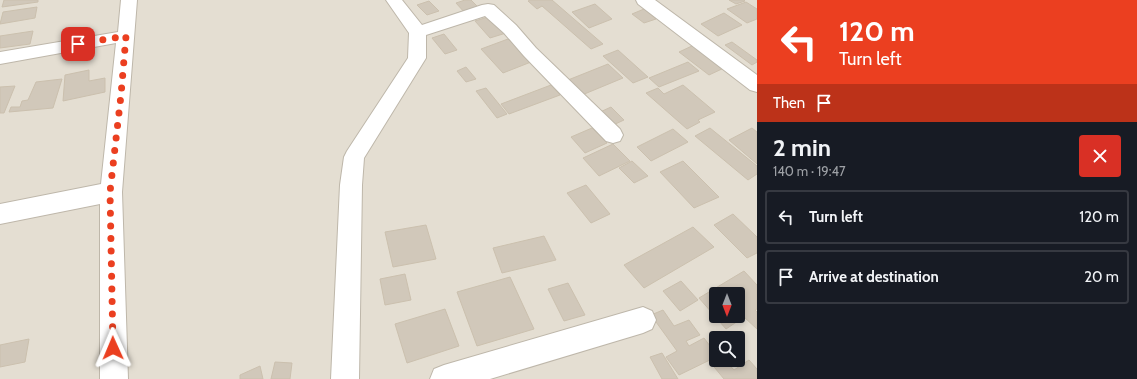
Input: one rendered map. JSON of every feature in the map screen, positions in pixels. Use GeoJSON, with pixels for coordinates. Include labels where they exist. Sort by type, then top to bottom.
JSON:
{"type":"FeatureCollection","features":[{"type":"Feature","properties":{"kind":"street"},"geometry":{"type":"LineString","coordinates":[[114,379],[110,192],[121,95],[129,0]]}},
{"type":"Feature","properties":{"kind":"street"},"geometry":{"type":"LineString","coordinates":[[345,379],[351,185],[354,157],[417,58],[418,32],[394,0]]}},
{"type":"Feature","properties":{"kind":"street"},"geometry":{"type":"LineString","coordinates":[[644,0],[757,85]]}},
{"type":"Feature","properties":{"kind":"street"},"geometry":{"type":"LineString","coordinates":[[418,32],[488,10],[510,29],[530,52],[613,135]]}},
{"type":"Feature","properties":{"kind":"street"},"geometry":{"type":"LineString","coordinates":[[0,58],[126,36]]}},
{"type":"Feature","properties":{"kind":"street"},"geometry":{"type":"LineString","coordinates":[[0,214],[110,192]]}},
{"type":"Feature","properties":{"kind":"street"},"geometry":{"type":"LineString","coordinates":[[444,379],[643,320]]}},
{"type":"Feature","properties":{"kind":"shaded area"},"geometry":{"type":"Polygon","coordinates":[[[0,0],[757,0],[757,379],[0,379],[0,0]]]}},
{"type":"Feature","properties":{"kind":"building"},"geometry":{"type":"Polygon","coordinates":[[[4,0],[38,0],[38,2],[2,7],[4,0]]]}},
{"type":"Feature","properties":{"kind":"building"},"geometry":{"type":"Polygon","coordinates":[[[471,0],[479,8],[465,13],[456,3],[471,0]]]}},
{"type":"Feature","properties":{"kind":"building"},"geometry":{"type":"Polygon","coordinates":[[[552,0],[603,44],[591,49],[542,6],[537,9],[528,1],[552,0]]]}},
{"type":"Feature","properties":{"kind":"building"},"geometry":{"type":"Polygon","coordinates":[[[729,0],[744,0],[745,1],[736,4],[729,0]]]}},
{"type":"Feature","properties":{"kind":"building"},"geometry":{"type":"Polygon","coordinates":[[[429,1],[439,11],[427,15],[417,5],[429,1]]]}},
{"type":"Feature","properties":{"kind":"building"},"geometry":{"type":"Polygon","coordinates":[[[746,2],[757,9],[757,19],[747,23],[727,9],[746,2]]]}},
{"type":"Feature","properties":{"kind":"building"},"geometry":{"type":"Polygon","coordinates":[[[595,4],[612,19],[589,28],[572,12],[595,4]]]}},
{"type":"Feature","properties":{"kind":"building"},"geometry":{"type":"Polygon","coordinates":[[[37,7],[35,18],[0,24],[3,12],[37,7]]]}},
{"type":"Feature","properties":{"kind":"building"},"geometry":{"type":"Polygon","coordinates":[[[644,9],[656,19],[644,23],[632,14],[644,9]]]}},
{"type":"Feature","properties":{"kind":"building"},"geometry":{"type":"Polygon","coordinates":[[[724,13],[742,25],[718,36],[701,24],[724,13]]]}},
{"type":"Feature","properties":{"kind":"building"},"geometry":{"type":"Polygon","coordinates":[[[491,16],[506,33],[490,38],[475,21],[491,16]]]}},
{"type":"Feature","properties":{"kind":"building"},"geometry":{"type":"Polygon","coordinates":[[[33,31],[30,44],[0,48],[0,36],[33,31]]]}},
{"type":"Feature","properties":{"kind":"building"},"geometry":{"type":"Polygon","coordinates":[[[444,34],[457,50],[445,54],[432,38],[444,34]]]}},
{"type":"Feature","properties":{"kind":"building"},"geometry":{"type":"Polygon","coordinates":[[[508,39],[531,62],[503,73],[481,49],[508,39]]]}},
{"type":"Feature","properties":{"kind":"building"},"geometry":{"type":"Polygon","coordinates":[[[732,42],[757,60],[757,62],[752,65],[725,45],[732,42]]]}},
{"type":"Feature","properties":{"kind":"building"},"geometry":{"type":"Polygon","coordinates":[[[694,45],[724,68],[709,75],[679,52],[694,45]]]}},
{"type":"Feature","properties":{"kind":"building"},"geometry":{"type":"Polygon","coordinates":[[[618,50],[648,77],[633,83],[603,56],[618,50]]]}},
{"type":"Feature","properties":{"kind":"building"},"geometry":{"type":"Polygon","coordinates":[[[688,62],[699,71],[659,87],[649,78],[688,62]]]}},
{"type":"Feature","properties":{"kind":"building"},"geometry":{"type":"Polygon","coordinates":[[[608,64],[623,78],[582,95],[568,80],[608,64]]]}},
{"type":"Feature","properties":{"kind":"building"},"geometry":{"type":"Polygon","coordinates":[[[466,67],[476,79],[466,82],[457,71],[466,67]]]}},
{"type":"Feature","properties":{"kind":"building"},"geometry":{"type":"Polygon","coordinates":[[[89,70],[89,81],[105,78],[105,92],[63,101],[65,75],[89,70]]]}},
{"type":"Feature","properties":{"kind":"building"},"geometry":{"type":"Polygon","coordinates":[[[62,79],[53,108],[9,112],[11,107],[20,107],[22,101],[28,100],[36,82],[62,79]]]}},
{"type":"Feature","properties":{"kind":"building"},"geometry":{"type":"Polygon","coordinates":[[[551,85],[560,95],[509,114],[501,104],[551,85]]]}},
{"type":"Feature","properties":{"kind":"building"},"geometry":{"type":"Polygon","coordinates":[[[683,85],[715,112],[698,120],[700,122],[687,129],[646,93],[658,88],[664,94],[683,85]]]}},
{"type":"Feature","properties":{"kind":"building"},"geometry":{"type":"Polygon","coordinates":[[[15,86],[4,113],[0,113],[0,87],[15,86]]]}},
{"type":"Feature","properties":{"kind":"building"},"geometry":{"type":"Polygon","coordinates":[[[486,88],[507,114],[497,118],[476,91],[486,88]]]}},
{"type":"Feature","properties":{"kind":"building"},"geometry":{"type":"Polygon","coordinates":[[[611,107],[624,120],[611,126],[598,113],[611,107]]]}},
{"type":"Feature","properties":{"kind":"building"},"geometry":{"type":"Polygon","coordinates":[[[592,128],[607,143],[585,153],[571,137],[592,128]]]}},
{"type":"Feature","properties":{"kind":"building"},"geometry":{"type":"Polygon","coordinates":[[[710,128],[757,166],[757,174],[748,180],[695,136],[710,128]]]}},
{"type":"Feature","properties":{"kind":"building"},"geometry":{"type":"Polygon","coordinates":[[[752,128],[757,132],[757,164],[729,140],[752,128]]]}},
{"type":"Feature","properties":{"kind":"building"},"geometry":{"type":"Polygon","coordinates":[[[673,129],[688,142],[651,161],[637,147],[673,129]]]}},
{"type":"Feature","properties":{"kind":"building"},"geometry":{"type":"Polygon","coordinates":[[[613,144],[630,161],[599,176],[583,158],[613,144]]]}},
{"type":"Feature","properties":{"kind":"building"},"geometry":{"type":"Polygon","coordinates":[[[632,161],[648,176],[634,183],[619,168],[632,161]]]}},
{"type":"Feature","properties":{"kind":"building"},"geometry":{"type":"Polygon","coordinates":[[[683,161],[719,197],[694,208],[660,172],[683,161]]]}},
{"type":"Feature","properties":{"kind":"building"},"geometry":{"type":"Polygon","coordinates":[[[586,185],[610,214],[591,223],[567,193],[586,185]]]}},
{"type":"Feature","properties":{"kind":"building"},"geometry":{"type":"Polygon","coordinates":[[[733,214],[757,237],[757,253],[747,258],[714,225],[733,214]]]}},
{"type":"Feature","properties":{"kind":"building"},"geometry":{"type":"Polygon","coordinates":[[[426,225],[436,259],[393,267],[385,232],[426,225]]]}},
{"type":"Feature","properties":{"kind":"building"},"geometry":{"type":"Polygon","coordinates":[[[693,227],[714,247],[644,288],[624,265],[693,227]]]}},
{"type":"Feature","properties":{"kind":"building"},"geometry":{"type":"Polygon","coordinates":[[[544,236],[556,260],[502,273],[493,248],[544,236]]]}},
{"type":"Feature","properties":{"kind":"building"},"geometry":{"type":"Polygon","coordinates":[[[744,271],[757,285],[757,309],[755,310],[757,312],[757,329],[745,318],[745,287],[717,287],[744,271]]]}},
{"type":"Feature","properties":{"kind":"building"},"geometry":{"type":"Polygon","coordinates":[[[405,274],[411,300],[385,305],[380,279],[405,274]]]}},
{"type":"Feature","properties":{"kind":"building"},"geometry":{"type":"Polygon","coordinates":[[[510,277],[534,329],[477,346],[457,292],[510,277]]]}},
{"type":"Feature","properties":{"kind":"building"},"geometry":{"type":"Polygon","coordinates":[[[681,281],[698,300],[680,311],[663,291],[681,281]]]}},
{"type":"Feature","properties":{"kind":"building"},"geometry":{"type":"Polygon","coordinates":[[[568,283],[585,315],[564,321],[548,289],[568,283]]]}},
{"type":"Feature","properties":{"kind":"building"},"geometry":{"type":"Polygon","coordinates":[[[709,292],[709,309],[699,298],[709,292]]]}},
{"type":"Feature","properties":{"kind":"building"},"geometry":{"type":"Polygon","coordinates":[[[445,309],[459,346],[407,363],[395,324],[445,309]]]}},
{"type":"Feature","properties":{"kind":"building"},"geometry":{"type":"Polygon","coordinates":[[[663,310],[674,326],[689,320],[700,335],[686,341],[689,346],[704,338],[709,345],[709,360],[679,375],[666,357],[677,351],[651,315],[663,310]]]}},
{"type":"Feature","properties":{"kind":"building"},"geometry":{"type":"Polygon","coordinates":[[[721,323],[735,323],[726,329],[721,323]]]}},
{"type":"Feature","properties":{"kind":"building"},"geometry":{"type":"Polygon","coordinates":[[[29,339],[25,362],[0,367],[0,345],[29,339]]]}},
{"type":"Feature","properties":{"kind":"building"},"geometry":{"type":"Polygon","coordinates":[[[662,353],[678,379],[662,379],[650,357],[662,353]]]}},
{"type":"Feature","properties":{"kind":"building"},"geometry":{"type":"Polygon","coordinates":[[[749,360],[757,369],[757,379],[724,379],[714,367],[731,367],[734,370],[738,367],[745,367],[745,363],[749,360]]]}},
{"type":"Feature","properties":{"kind":"building"},"geometry":{"type":"Polygon","coordinates":[[[275,362],[292,363],[290,379],[271,379],[275,362]]]}},
{"type":"Feature","properties":{"kind":"building"},"geometry":{"type":"Polygon","coordinates":[[[260,366],[263,379],[240,379],[240,375],[260,366]]]}},
{"type":"Feature","properties":{"kind":"route"},"geometry":{"type":"LineString","coordinates":[[78,44],[126,36],[110,192],[113,348]]}}]}
